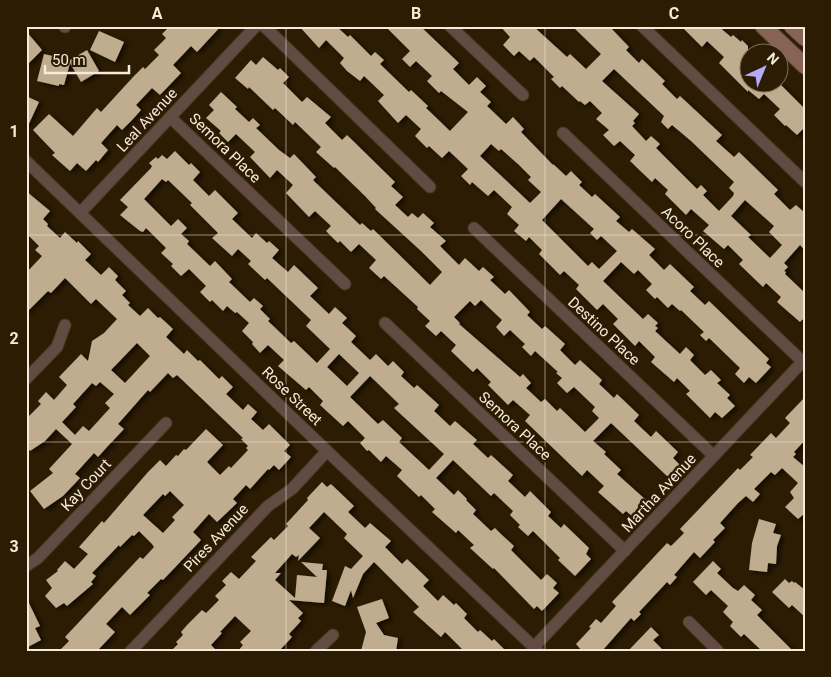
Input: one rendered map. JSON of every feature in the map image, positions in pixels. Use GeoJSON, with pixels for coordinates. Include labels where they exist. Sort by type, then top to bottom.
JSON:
{"type":"FeatureCollection","features":[{"type":"Feature","properties":{"kind":"main road"},"geometry":{"type":"LineString","coordinates":[[763,26],[805,66]]}},
{"type":"Feature","properties":{"kind":"main road"},"geometry":{"type":"LineString","coordinates":[[792,26],[805,38]]}},
{"type":"Feature","properties":{"kind":"street","name":"Leal Avenue"},"geometry":{"type":"LineString","coordinates":[[80,212],[256,26]]}},
{"type":"Feature","properties":{"kind":"street"},"geometry":{"type":"LineString","coordinates":[[264,26],[430,187]]}},
{"type":"Feature","properties":{"kind":"street"},"geometry":{"type":"LineString","coordinates":[[450,26],[523,95]]}},
{"type":"Feature","properties":{"kind":"street"},"geometry":{"type":"LineString","coordinates":[[642,26],[805,182]]}},
{"type":"Feature","properties":{"kind":"street","name":"Semora Place"},"geometry":{"type":"LineString","coordinates":[[170,117],[345,284]]}},
{"type":"Feature","properties":{"kind":"street","name":"Acoro Place"},"geometry":{"type":"LineString","coordinates":[[563,133],[804,361]]}},
{"type":"Feature","properties":{"kind":"street","name":"Rose Street"},"geometry":{"type":"LineString","coordinates":[[26,161],[536,649]]}},
{"type":"Feature","properties":{"kind":"street","name":"Destino Place"},"geometry":{"type":"LineString","coordinates":[[474,228],[714,456]]}},
{"type":"Feature","properties":{"kind":"street","name":"Semora Place"},"geometry":{"type":"LineString","coordinates":[[385,323],[625,551]]}},
{"type":"Feature","properties":{"kind":"street"},"geometry":{"type":"LineString","coordinates":[[26,379],[57,347],[65,325]]}},
{"type":"Feature","properties":{"kind":"street","name":"Martha Avenue"},"geometry":{"type":"LineString","coordinates":[[536,649],[625,551],[804,361]]}},
{"type":"Feature","properties":{"kind":"street","name":"Kay Court"},"geometry":{"type":"LineString","coordinates":[[26,566],[38,558],[166,422]]}},
{"type":"Feature","properties":{"kind":"street","name":"Pires Avenue"},"geometry":{"type":"LineString","coordinates":[[131,651],[268,506],[292,489],[328,451]]}},
{"type":"Feature","properties":{"kind":"street"},"geometry":{"type":"LineString","coordinates":[[689,622],[718,651]]}},
{"type":"Feature","properties":{"kind":"street"},"geometry":{"type":"LineString","coordinates":[[316,651],[333,635]]}},
{"type":"Feature","properties":{"kind":"building"},"geometry":{"type":"Polygon","coordinates":[[[170,26],[221,26],[197,52],[191,46],[173,65],[181,73],[160,95],[152,88],[136,105],[141,110],[133,119],[122,130],[117,125],[101,143],[108,150],[98,162],[96,160],[86,171],[77,163],[70,171],[52,155],[55,153],[33,130],[49,114],[73,136],[97,108],[101,112],[143,67],[145,69],[159,55],[154,50],[166,38],[162,34],[170,26]]]}},
{"type":"Feature","properties":{"kind":"building"},"geometry":{"type":"Polygon","coordinates":[[[299,26],[336,26],[348,37],[350,35],[371,56],[375,52],[384,60],[380,64],[409,92],[411,90],[428,106],[426,108],[450,131],[468,112],[441,91],[439,93],[427,81],[432,76],[416,61],[410,67],[402,59],[410,51],[385,26],[420,26],[459,63],[453,69],[469,85],[477,77],[486,86],[480,92],[491,102],[487,106],[506,124],[513,117],[524,129],[521,132],[553,165],[566,176],[571,171],[582,182],[579,185],[592,197],[595,194],[620,217],[616,221],[629,232],[632,229],[655,249],[649,255],[664,270],[670,264],[694,287],[690,291],[705,305],[709,301],[769,359],[766,363],[771,367],[756,383],[749,377],[744,383],[735,374],[740,368],[709,338],[706,341],[700,335],[704,332],[681,310],[672,304],[668,308],[657,297],[655,299],[646,290],[652,284],[638,270],[634,274],[621,262],[603,281],[643,319],[648,314],[658,323],[655,326],[658,328],[655,331],[680,354],[686,347],[694,355],[690,360],[705,375],[711,370],[721,380],[717,383],[730,395],[727,398],[735,406],[722,418],[715,412],[710,418],[686,394],[690,391],[677,378],[674,382],[651,362],[655,357],[639,341],[635,346],[613,324],[618,319],[603,304],[597,310],[576,289],[579,285],[564,271],[560,275],[539,254],[542,250],[529,237],[526,241],[514,231],[519,225],[507,214],[512,207],[494,190],[488,196],[472,182],[470,185],[461,176],[468,169],[449,151],[442,158],[429,146],[427,148],[415,136],[421,129],[406,115],[398,123],[378,101],[384,95],[364,76],[360,81],[347,71],[340,63],[344,58],[326,40],[319,48],[299,26]],[[491,144],[480,156],[530,203],[541,192],[528,180],[531,177],[519,165],[501,149],[499,151],[491,144]],[[561,199],[542,220],[588,266],[592,262],[599,269],[617,251],[601,236],[597,240],[590,233],[594,229],[561,199]]]}},
{"type":"Feature","properties":{"kind":"building"},"geometry":{"type":"Polygon","coordinates":[[[500,26],[533,26],[567,57],[570,54],[586,69],[601,54],[572,26],[609,26],[629,47],[626,50],[639,63],[642,59],[665,81],[662,84],[677,99],[680,96],[722,135],[716,141],[734,157],[739,152],[778,190],[774,194],[790,210],[796,205],[805,213],[805,250],[800,245],[784,263],[788,267],[784,271],[805,293],[805,317],[800,322],[777,302],[781,297],[766,283],[763,287],[739,264],[743,260],[728,245],[724,249],[703,231],[709,225],[691,209],[686,215],[665,194],[668,190],[655,178],[652,182],[630,161],[635,155],[620,141],[614,146],[603,135],[609,130],[596,119],[602,113],[590,101],[585,105],[579,102],[562,86],[560,88],[551,79],[554,77],[534,57],[530,61],[519,51],[514,56],[503,45],[510,37],[500,26]],[[614,69],[602,81],[639,114],[633,121],[635,123],[632,126],[646,141],[651,136],[660,144],[656,148],[697,189],[701,185],[707,191],[703,195],[719,211],[733,196],[734,193],[729,188],[734,182],[672,125],[668,129],[661,122],[664,116],[614,69]],[[745,200],[731,216],[751,235],[748,237],[770,258],[782,245],[769,232],[774,226],[745,200]]]}},
{"type":"Feature","properties":{"kind":"building"},"geometry":{"type":"Polygon","coordinates":[[[681,26],[718,26],[731,37],[733,35],[741,42],[738,42],[738,82],[719,63],[724,57],[707,41],[702,47],[681,26]]]}},
{"type":"Feature","properties":{"kind":"building"},"geometry":{"type":"Polygon","coordinates":[[[26,31],[42,50],[26,66],[26,31]]]}},
{"type":"Feature","properties":{"kind":"building"},"geometry":{"type":"Polygon","coordinates":[[[99,31],[124,42],[115,62],[90,50],[99,31]]]}},
{"type":"Feature","properties":{"kind":"building"},"geometry":{"type":"Polygon","coordinates":[[[87,50],[99,71],[81,82],[70,63],[64,85],[59,84],[59,86],[37,81],[44,54],[70,60],[87,50]]]}},
{"type":"Feature","properties":{"kind":"building"},"geometry":{"type":"Polygon","coordinates":[[[263,57],[278,70],[280,68],[289,77],[283,83],[302,102],[307,97],[331,117],[325,123],[342,140],[347,135],[395,182],[391,186],[403,197],[395,205],[408,217],[412,213],[418,218],[423,213],[434,223],[430,227],[446,241],[440,246],[459,265],[465,258],[479,271],[483,267],[494,277],[490,280],[505,294],[509,290],[530,312],[527,315],[542,329],[545,326],[565,344],[560,350],[575,365],[580,360],[602,380],[599,384],[614,398],[617,394],[639,415],[634,421],[651,437],[656,431],[678,452],[673,458],[680,465],[668,477],[611,423],[593,441],[606,452],[604,454],[621,470],[617,474],[646,500],[632,516],[626,511],[623,514],[598,492],[604,486],[587,470],[582,476],[525,421],[530,415],[513,400],[508,405],[488,385],[491,382],[477,368],[473,372],[451,351],[456,345],[441,331],[436,336],[425,326],[430,321],[417,309],[418,307],[384,276],[381,279],[369,268],[376,260],[359,244],[351,252],[340,241],[338,243],[326,231],[331,226],[315,211],[309,217],[286,193],[293,185],[277,170],[270,178],[250,157],[255,152],[236,134],[228,142],[219,133],[221,131],[206,118],[214,110],[209,105],[221,92],[249,122],[253,118],[260,125],[256,128],[279,150],[290,158],[294,154],[316,177],[313,180],[316,183],[360,225],[362,223],[371,231],[373,229],[430,285],[442,272],[375,209],[365,196],[335,167],[316,152],[321,147],[295,122],[293,125],[275,108],[273,110],[249,87],[248,89],[235,78],[251,60],[256,65],[263,57]],[[481,300],[475,306],[470,301],[454,317],[459,324],[520,377],[523,374],[531,383],[526,388],[541,402],[545,399],[557,411],[560,408],[585,432],[599,418],[592,411],[595,407],[574,387],[567,393],[557,383],[562,378],[556,373],[558,372],[535,351],[531,356],[522,347],[525,344],[510,330],[504,336],[496,327],[502,320],[481,300]]]}},
{"type":"Feature","properties":{"kind":"building"},"geometry":{"type":"Polygon","coordinates":[[[750,92],[788,92],[805,109],[805,127],[797,135],[774,115],[780,109],[764,94],[759,99],[750,92]]]}},
{"type":"Feature","properties":{"kind":"building"},"geometry":{"type":"Polygon","coordinates":[[[26,96],[39,102],[26,130],[26,96]]]}},
{"type":"Feature","properties":{"kind":"building"},"geometry":{"type":"Polygon","coordinates":[[[175,151],[189,165],[191,163],[200,172],[193,180],[209,196],[215,190],[238,213],[232,219],[252,238],[256,233],[267,243],[269,241],[279,250],[272,258],[288,272],[294,265],[318,288],[310,296],[329,314],[335,307],[347,318],[342,323],[356,336],[351,342],[370,360],[376,354],[388,366],[393,361],[404,372],[401,376],[414,388],[417,385],[439,405],[434,411],[450,426],[455,421],[477,440],[473,444],[488,458],[491,455],[513,475],[508,481],[525,497],[530,491],[551,512],[548,516],[561,528],[564,524],[589,548],[586,554],[591,559],[575,576],[558,560],[560,558],[533,531],[528,536],[518,527],[520,525],[510,515],[513,511],[494,493],[491,496],[453,460],[436,478],[454,495],[458,490],[476,510],[473,514],[491,531],[495,528],[514,546],[511,550],[541,580],[547,574],[557,583],[553,588],[559,593],[542,611],[537,606],[534,609],[494,568],[470,548],[474,545],[458,530],[456,533],[432,512],[435,509],[397,476],[402,470],[386,456],[381,462],[369,450],[367,451],[360,443],[365,438],[348,421],[343,426],[320,405],[323,401],[309,387],[306,390],[278,366],[284,360],[268,345],[260,353],[252,344],[253,342],[242,331],[249,323],[227,306],[223,311],[212,300],[210,302],[200,292],[206,286],[189,269],[181,276],[171,266],[173,264],[161,253],[166,248],[146,228],[143,232],[140,231],[120,215],[128,207],[120,200],[151,168],[152,166],[149,163],[162,155],[167,159],[175,151]],[[162,179],[144,199],[171,226],[178,219],[187,228],[181,234],[189,241],[187,244],[210,266],[215,261],[232,279],[229,282],[250,302],[254,298],[263,306],[260,309],[270,319],[268,321],[291,343],[294,341],[317,363],[330,349],[306,326],[311,320],[267,278],[265,280],[248,264],[251,261],[238,249],[232,256],[212,238],[218,233],[190,205],[192,203],[168,180],[166,182],[162,179]],[[339,354],[327,367],[347,386],[359,373],[339,354]],[[370,376],[350,397],[378,424],[383,420],[402,438],[399,442],[429,470],[444,454],[394,408],[399,404],[370,376]]]}},
{"type":"Feature","properties":{"kind":"building"},"geometry":{"type":"Polygon","coordinates":[[[26,191],[50,211],[43,219],[48,224],[47,226],[60,238],[65,232],[77,243],[78,241],[91,254],[85,260],[101,275],[109,267],[118,276],[115,280],[126,291],[122,295],[130,303],[128,305],[140,316],[148,308],[158,318],[160,317],[173,329],[166,337],[184,354],[187,350],[198,361],[200,360],[219,379],[222,376],[233,387],[226,394],[243,410],[248,404],[257,412],[251,419],[263,430],[269,424],[290,445],[284,451],[291,457],[279,470],[274,465],[250,489],[246,485],[233,499],[237,503],[217,522],[209,514],[193,532],[201,540],[163,580],[161,579],[147,593],[150,595],[130,615],[122,607],[106,624],[115,632],[97,651],[59,651],[69,641],[65,637],[140,557],[143,559],[154,547],[152,544],[139,531],[134,536],[132,535],[120,547],[119,545],[92,573],[96,576],[91,582],[93,584],[67,606],[64,603],[56,608],[45,596],[52,588],[46,580],[58,571],[65,561],[74,569],[88,554],[79,547],[102,521],[104,523],[148,472],[160,460],[166,466],[176,455],[178,456],[184,449],[186,450],[206,429],[223,445],[207,462],[220,475],[229,466],[231,468],[248,450],[246,448],[248,446],[241,439],[243,438],[177,375],[173,378],[168,373],[150,392],[148,390],[118,424],[124,429],[98,457],[94,453],[75,474],[80,478],[63,496],[44,509],[30,491],[53,473],[49,469],[72,444],[56,429],[45,441],[30,451],[26,446],[26,419],[41,404],[38,401],[46,392],[54,400],[67,385],[59,377],[81,354],[88,361],[92,341],[104,333],[117,319],[96,299],[91,304],[65,278],[51,293],[48,291],[26,313],[26,273],[42,256],[35,250],[39,246],[26,233],[26,191]],[[137,343],[111,370],[125,383],[150,356],[137,343]],[[100,382],[96,386],[92,383],[73,404],[76,407],[62,422],[75,435],[83,426],[89,431],[110,408],[105,403],[114,394],[100,382]],[[170,491],[165,496],[163,494],[143,515],[163,533],[175,520],[172,517],[184,505],[170,491]]]}},
{"type":"Feature","properties":{"kind":"building"},"geometry":{"type":"Polygon","coordinates":[[[805,397],[805,440],[794,452],[796,454],[793,457],[805,467],[805,513],[798,519],[785,507],[794,498],[790,492],[798,483],[782,468],[775,475],[771,472],[754,489],[760,494],[753,502],[746,496],[738,503],[720,523],[725,528],[713,540],[715,542],[700,558],[694,552],[674,575],[677,577],[670,585],[667,582],[639,612],[641,614],[634,621],[631,618],[602,651],[582,651],[576,644],[591,628],[589,627],[596,619],[601,623],[616,606],[612,602],[667,543],[671,546],[684,533],[680,529],[738,468],[740,470],[753,457],[750,455],[771,433],[776,438],[790,423],[785,418],[805,397]]]}},
{"type":"Feature","properties":{"kind":"building"},"geometry":{"type":"Polygon","coordinates":[[[322,482],[327,487],[331,484],[354,506],[348,512],[365,528],[370,523],[391,541],[385,547],[402,564],[407,559],[429,580],[423,586],[438,601],[443,595],[454,605],[456,603],[467,614],[464,618],[478,632],[480,630],[492,641],[494,639],[506,651],[464,651],[445,632],[441,637],[413,612],[419,607],[374,562],[363,574],[353,598],[351,590],[345,606],[332,601],[345,566],[351,569],[363,556],[344,538],[347,534],[324,512],[309,528],[320,538],[298,561],[299,555],[296,557],[292,554],[275,573],[281,573],[275,580],[295,598],[297,575],[317,577],[301,562],[323,564],[322,570],[327,570],[324,603],[289,600],[303,613],[298,618],[301,621],[289,634],[292,637],[279,651],[238,651],[243,645],[240,642],[251,631],[235,616],[211,645],[217,651],[171,651],[178,644],[176,642],[183,635],[181,632],[188,624],[202,610],[206,613],[219,600],[215,596],[226,585],[222,581],[231,572],[239,579],[256,561],[251,557],[271,537],[274,540],[288,526],[286,524],[322,482]]]}},
{"type":"Feature","properties":{"kind":"building"},"geometry":{"type":"Polygon","coordinates":[[[759,519],[776,524],[773,533],[781,535],[777,546],[776,564],[768,563],[767,572],[749,570],[752,543],[759,519]]]}},
{"type":"Feature","properties":{"kind":"building"},"geometry":{"type":"Polygon","coordinates":[[[713,561],[721,569],[717,573],[733,588],[738,591],[744,585],[755,595],[751,600],[762,610],[757,615],[793,651],[762,651],[744,634],[741,637],[730,626],[733,622],[723,612],[728,606],[711,590],[706,595],[693,582],[713,561]]]}},
{"type":"Feature","properties":{"kind":"building"},"geometry":{"type":"Polygon","coordinates":[[[785,579],[789,583],[795,582],[805,590],[805,617],[792,605],[789,608],[772,592],[785,579]]]}},
{"type":"Feature","properties":{"kind":"building"},"geometry":{"type":"Polygon","coordinates":[[[26,597],[40,626],[35,628],[41,640],[26,648],[26,597]]]}},
{"type":"Feature","properties":{"kind":"building"},"geometry":{"type":"Polygon","coordinates":[[[382,599],[389,618],[376,623],[384,635],[398,638],[396,651],[361,651],[366,632],[357,607],[382,599]]]}},
{"type":"Feature","properties":{"kind":"building"},"geometry":{"type":"Polygon","coordinates":[[[651,627],[659,635],[653,640],[664,651],[628,651],[651,627]]]}}]}
